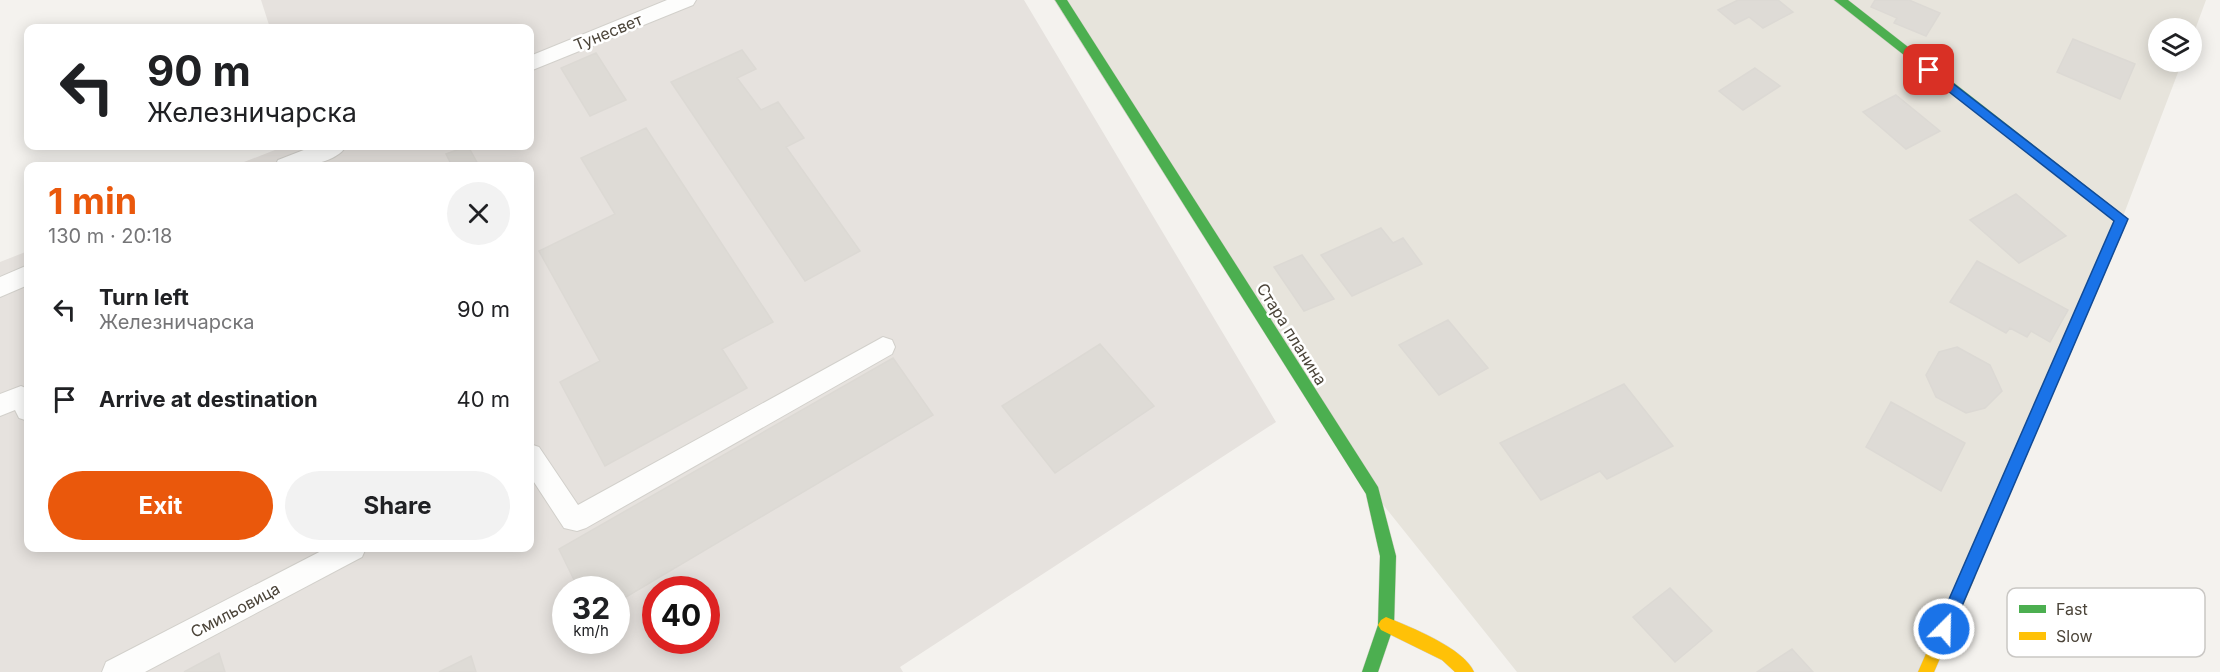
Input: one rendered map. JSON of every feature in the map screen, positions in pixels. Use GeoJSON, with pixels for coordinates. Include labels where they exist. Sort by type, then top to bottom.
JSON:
{"type":"FeatureCollection","features":[{"type":"Feature","properties":{"kind":"street","name":"Стара планина"},"geometry":{"type":"LineString","coordinates":[[1061,0],[1373,492],[1388,556],[1386,625],[1370,672]]}},
{"type":"Feature","properties":{"kind":"street"},"geometry":{"type":"LineString","coordinates":[[1840,0],[2121,219],[1926,672]]}},
{"type":"Feature","properties":{"kind":"street"},"geometry":{"type":"LineString","coordinates":[[1386,625],[1448,655],[1466,672]]}},
{"type":"Feature","properties":{"kind":"lane","name":"Тунесвет"},"geometry":{"type":"LineString","coordinates":[[534,62],[686,0]]}},
{"type":"Feature","properties":{"kind":"lane"},"geometry":{"type":"LineString","coordinates":[[296,162],[325,150]]}},
{"type":"Feature","properties":{"kind":"lane"},"geometry":{"type":"LineString","coordinates":[[0,287],[24,277]]}},
{"type":"Feature","properties":{"kind":"lane"},"geometry":{"type":"LineString","coordinates":[[534,461],[573,519],[577,519],[883,347]]}},
{"type":"Feature","properties":{"kind":"lane"},"geometry":{"type":"LineString","coordinates":[[0,405],[21,397],[24,403]]}},
{"type":"Feature","properties":{"kind":"lane","name":"Смильовица"},"geometry":{"type":"LineString","coordinates":[[116,672],[345,552]]}},
{"type":"Feature","properties":{"kind":"shaded area"},"geometry":{"type":"Polygon","coordinates":[[[261,0],[1024,0],[1276,422],[900,667],[903,672],[0,672],[0,262],[24,253],[24,552],[534,552],[534,162],[244,162],[275,150],[534,150],[534,24],[269,24],[261,0]]]}},
{"type":"Feature","properties":{"kind":"shaded area"},"geometry":{"type":"Polygon","coordinates":[[[1061,0],[2206,0],[2199,18],[2148,18],[2148,72],[2178,72],[2122,219],[1918,672],[1517,672],[1373,492],[1061,0]]]}},
{"type":"Feature","properties":{"kind":"building"},"geometry":{"type":"Polygon","coordinates":[[[1738,0],[1778,0],[1793,12],[1763,28],[1749,17],[1735,24],[1718,10],[1738,0]]]}},
{"type":"Feature","properties":{"kind":"building"},"geometry":{"type":"Polygon","coordinates":[[[1875,0],[1909,0],[1940,13],[1926,36],[1894,23],[1897,18],[1871,7],[1875,0]]]}},
{"type":"Feature","properties":{"kind":"building"},"geometry":{"type":"Polygon","coordinates":[[[2073,39],[2135,64],[2120,99],[2057,72],[2073,39]]]}},
{"type":"Feature","properties":{"kind":"building"},"geometry":{"type":"Polygon","coordinates":[[[742,50],[756,69],[737,78],[761,110],[778,102],[804,138],[786,147],[860,251],[805,281],[671,82],[742,50]]]}},
{"type":"Feature","properties":{"kind":"building"},"geometry":{"type":"Polygon","coordinates":[[[596,53],[626,100],[590,116],[561,68],[596,53]]]}},
{"type":"Feature","properties":{"kind":"building"},"geometry":{"type":"Polygon","coordinates":[[[1755,68],[1780,86],[1743,110],[1719,91],[1755,68]]]}},
{"type":"Feature","properties":{"kind":"building"},"geometry":{"type":"Polygon","coordinates":[[[1896,95],[1940,131],[1906,149],[1863,112],[1896,95]]]}},
{"type":"Feature","properties":{"kind":"building"},"geometry":{"type":"Polygon","coordinates":[[[646,128],[773,322],[722,349],[747,388],[605,466],[560,382],[600,361],[539,251],[615,214],[581,158],[646,128]]]}},
{"type":"Feature","properties":{"kind":"building"},"geometry":{"type":"Polygon","coordinates":[[[457,150],[470,150],[477,162],[450,162],[446,154],[457,150]]]}},
{"type":"Feature","properties":{"kind":"building"},"geometry":{"type":"Polygon","coordinates":[[[2016,194],[2066,236],[2019,263],[1970,220],[2016,194]]]}},
{"type":"Feature","properties":{"kind":"building"},"geometry":{"type":"Polygon","coordinates":[[[1381,228],[1393,243],[1403,238],[1422,264],[1352,296],[1321,255],[1381,228]]]}},
{"type":"Feature","properties":{"kind":"building"},"geometry":{"type":"Polygon","coordinates":[[[1302,255],[1334,299],[1304,311],[1274,267],[1302,255]]]}},
{"type":"Feature","properties":{"kind":"building"},"geometry":{"type":"Polygon","coordinates":[[[1977,261],[2068,310],[2050,342],[2031,331],[2027,337],[2010,328],[2006,333],[1950,302],[1977,261]]]}},
{"type":"Feature","properties":{"kind":"building"},"geometry":{"type":"Polygon","coordinates":[[[1448,320],[1488,368],[1439,395],[1399,345],[1448,320]]]}},
{"type":"Feature","properties":{"kind":"building"},"geometry":{"type":"Polygon","coordinates":[[[1100,344],[1154,406],[1055,473],[1002,406],[1100,344]]]}},
{"type":"Feature","properties":{"kind":"building"},"geometry":{"type":"Polygon","coordinates":[[[1957,347],[1990,365],[2002,391],[1985,408],[1966,413],[1936,397],[1926,375],[1939,352],[1957,347]]]}},
{"type":"Feature","properties":{"kind":"building"},"geometry":{"type":"Polygon","coordinates":[[[893,358],[933,415],[662,576],[642,576],[642,588],[630,595],[630,576],[572,576],[559,549],[893,358]]]}},
{"type":"Feature","properties":{"kind":"building"},"geometry":{"type":"Polygon","coordinates":[[[1624,384],[1673,446],[1607,479],[1600,471],[1541,500],[1500,443],[1624,384]]]}},
{"type":"Feature","properties":{"kind":"building"},"geometry":{"type":"Polygon","coordinates":[[[1891,402],[1965,443],[1941,491],[1866,447],[1891,402]]]}},
{"type":"Feature","properties":{"kind":"building"},"geometry":{"type":"Polygon","coordinates":[[[1670,588],[1712,631],[1675,662],[1633,617],[1670,588]]]}},
{"type":"Feature","properties":{"kind":"building"},"geometry":{"type":"Polygon","coordinates":[[[1792,649],[1813,672],[1757,672],[1792,649]]]}},
{"type":"Feature","properties":{"kind":"building"},"geometry":{"type":"Polygon","coordinates":[[[219,653],[225,672],[184,672],[219,653]]]}},
{"type":"Feature","properties":{"kind":"building"},"geometry":{"type":"Polygon","coordinates":[[[471,656],[476,672],[439,672],[471,656]]]}},
{"type":"Feature","properties":{"kind":"traffic: fast"},"geometry":{"type":"LineString","coordinates":[[1061,0],[1373,492],[1388,556],[1386,625],[1370,672]]}},
{"type":"Feature","properties":{"kind":"traffic: fast"},"geometry":{"type":"LineString","coordinates":[[1840,0],[2122,219],[1967,577]]}},
{"type":"Feature","properties":{"kind":"traffic: slow"},"geometry":{"type":"LineString","coordinates":[[1926,672],[1967,577]]}},
{"type":"Feature","properties":{"kind":"traffic: slow"},"geometry":{"type":"LineString","coordinates":[[1386,625],[1448,655],[1466,672]]}},
{"type":"Feature","properties":{"kind":"route"},"geometry":{"type":"LineString","coordinates":[[1929,70],[2121,219],[1944,629]]}}]}
